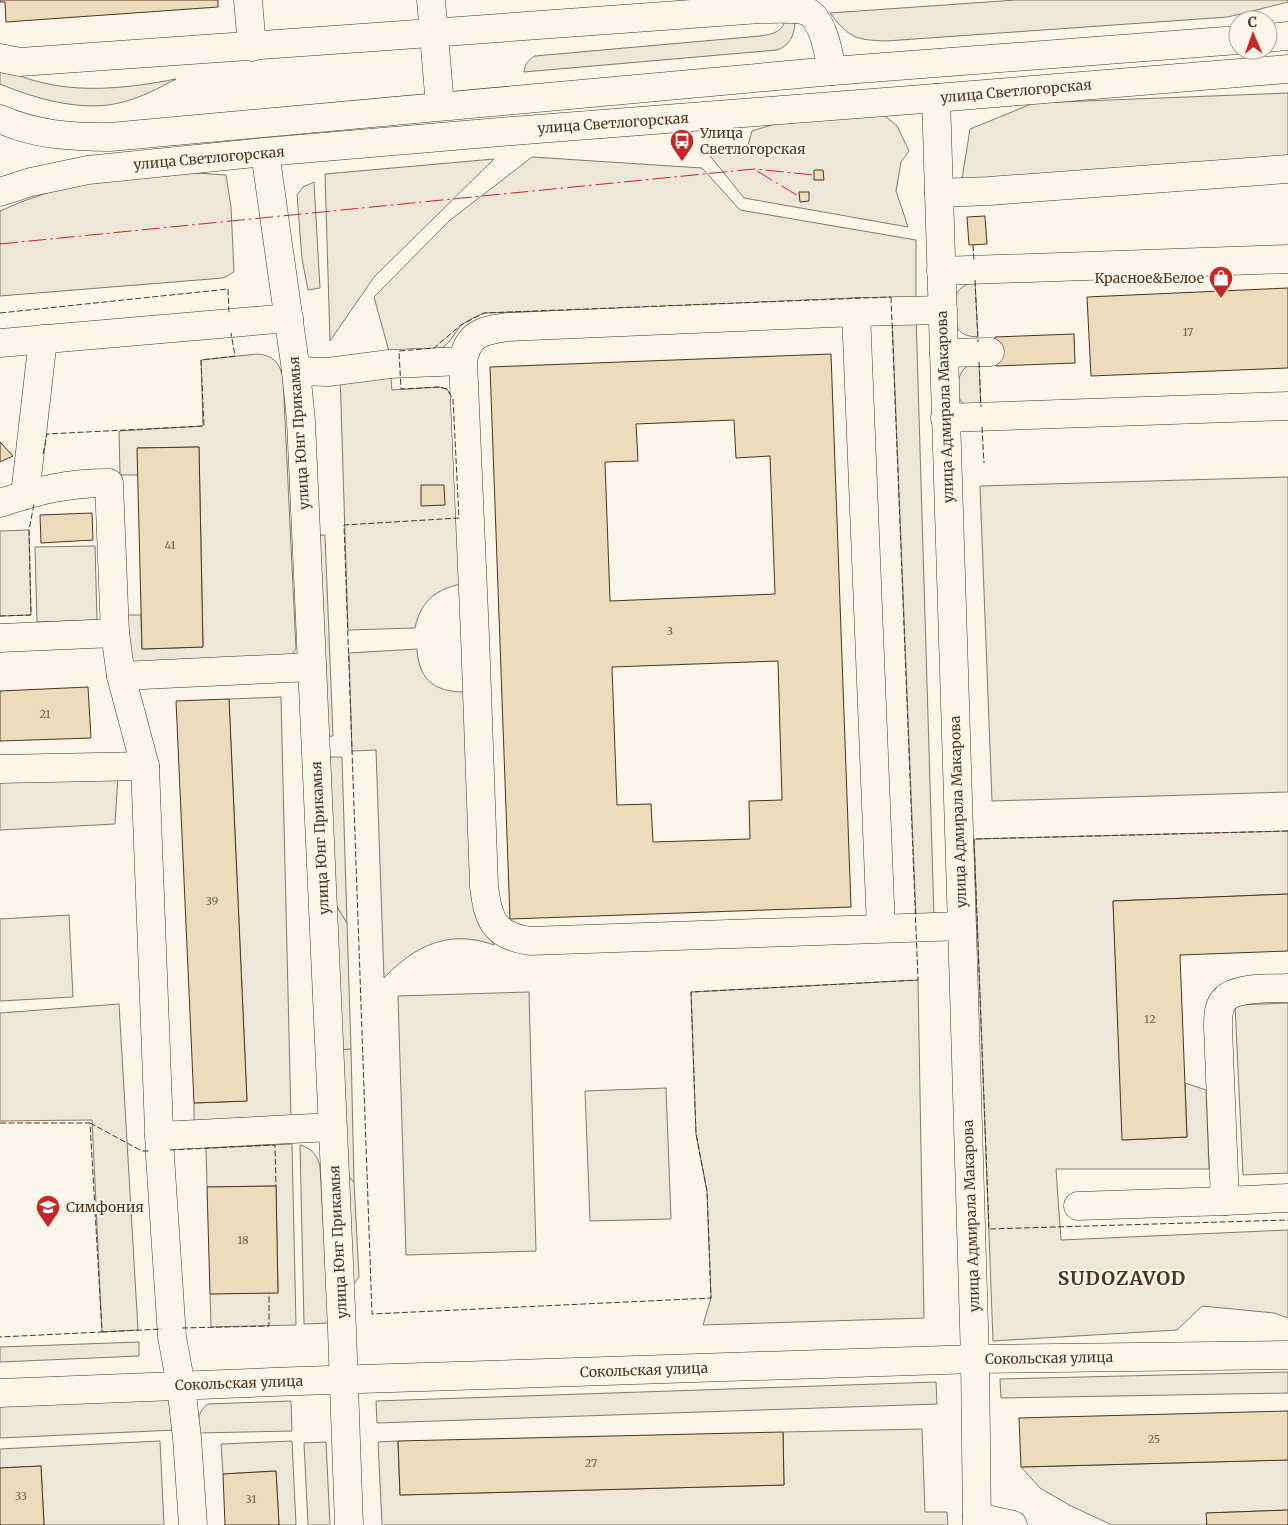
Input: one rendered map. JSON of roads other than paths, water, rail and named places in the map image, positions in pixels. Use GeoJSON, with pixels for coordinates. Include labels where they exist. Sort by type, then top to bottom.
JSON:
{"type":"FeatureCollection","features":[{"type":"Feature","properties":{"kind":"street"},"geometry":{"type":"LineString","coordinates":[[248,0],[252,47]]}},
{"type":"Feature","properties":{"kind":"street"},"geometry":{"type":"LineString","coordinates":[[431,0],[440,106]]}},
{"type":"Feature","properties":{"kind":"street"},"geometry":{"type":"LineString","coordinates":[[0,58],[20,62],[252,47],[758,4],[804,10],[811,15],[817,22],[826,40],[832,71]]}},
{"type":"Feature","properties":{"kind":"street"},"geometry":{"type":"LineString","coordinates":[[0,119],[40,133],[62,136],[110,137],[832,71],[1228,41]]}},
{"type":"Feature","properties":{"kind":"street","name":"улица Светлогорская"},"geometry":{"type":"LineString","coordinates":[[0,192],[31,182],[88,170],[265,152],[1288,69]]}},
{"type":"Feature","properties":{"kind":"street","name":"улица Адмирала Макарова"},"geometry":{"type":"LineString","coordinates":[[936,98],[975,1359],[977,1521]]}},
{"type":"Feature","properties":{"kind":"street","name":"улица Юнг Прикамья"},"geometry":{"type":"LineString","coordinates":[[265,152],[289,318],[301,421],[349,1525]]}},
{"type":"Feature","properties":{"kind":"street"},"geometry":{"type":"LineString","coordinates":[[939,193],[1288,169]]}},
{"type":"Feature","properties":{"kind":"street"},"geometry":{"type":"LineString","coordinates":[[941,271],[1288,259]]}},
{"type":"Feature","properties":{"kind":"street"},"geometry":{"type":"LineString","coordinates":[[943,310],[507,327],[491,329],[474,336],[465,350],[463,361],[484,886],[490,917],[497,928],[506,935],[516,939],[530,941],[962,926]]}},
{"type":"Feature","properties":{"kind":"street"},"geometry":{"type":"LineString","coordinates":[[856,312],[881,928]]}},
{"type":"Feature","properties":{"kind":"street"},"geometry":{"type":"LineString","coordinates":[[0,343],[289,318]]}},
{"type":"Feature","properties":{"kind":"street"},"geometry":{"type":"LineString","coordinates":[[42,339],[13,499],[66,485],[109,483],[115,633],[121,676],[146,766],[159,1136],[172,1337],[181,1386],[187,1438],[193,1525]]}},
{"type":"Feature","properties":{"kind":"street"},"geometry":{"type":"LineString","coordinates":[[944,353],[990,352]]}},
{"type":"Feature","properties":{"kind":"street"},"geometry":{"type":"LineString","coordinates":[[296,371],[328,372],[390,364],[463,361]]}},
{"type":"Feature","properties":{"kind":"street"},"geometry":{"type":"LineString","coordinates":[[945,418],[1288,406]]}},
{"type":"Feature","properties":{"kind":"street"},"geometry":{"type":"LineString","coordinates":[[0,638],[115,633]]}},
{"type":"Feature","properties":{"kind":"street"},"geometry":{"type":"LineString","coordinates":[[121,676],[312,668]]}},
{"type":"Feature","properties":{"kind":"street"},"geometry":{"type":"LineString","coordinates":[[0,769],[146,766]]}},
{"type":"Feature","properties":{"kind":"street"},"geometry":{"type":"LineString","coordinates":[[1225,1201],[1218,1013],[1223,1002],[1231,994],[1256,989],[1288,988]]}},
{"type":"Feature","properties":{"kind":"street"},"geometry":{"type":"LineString","coordinates":[[159,1136],[332,1127]]}},
{"type":"Feature","properties":{"kind":"street"},"geometry":{"type":"LineString","coordinates":[[1078,1206],[1288,1198]]}},
{"type":"Feature","properties":{"kind":"street","name":"Сокольская улица"},"geometry":{"type":"LineString","coordinates":[[0,1393],[975,1359],[1288,1355]]}},
{"type":"Feature","properties":{"kind":"street"},"geometry":{"type":"LineString","coordinates":[[977,1521],[1012,1525]]}},
{"type":"Feature","properties":{"kind":"place","name":"Улица Светлогорская"},"geometry":{"type":"Point","coordinates":[682,162]}},
{"type":"Feature","properties":{"kind":"place","name":"Красное&Белое"},"geometry":{"type":"Point","coordinates":[1221,299]}},
{"type":"Feature","properties":{"kind":"place","name":"Симфония"},"geometry":{"type":"Point","coordinates":[48,1228]}},
{"type":"Feature","properties":{"kind":"district","name":"SUDOZAVOD"},"geometry":{"type":"Point","coordinates":[1122,1278]}}]}
